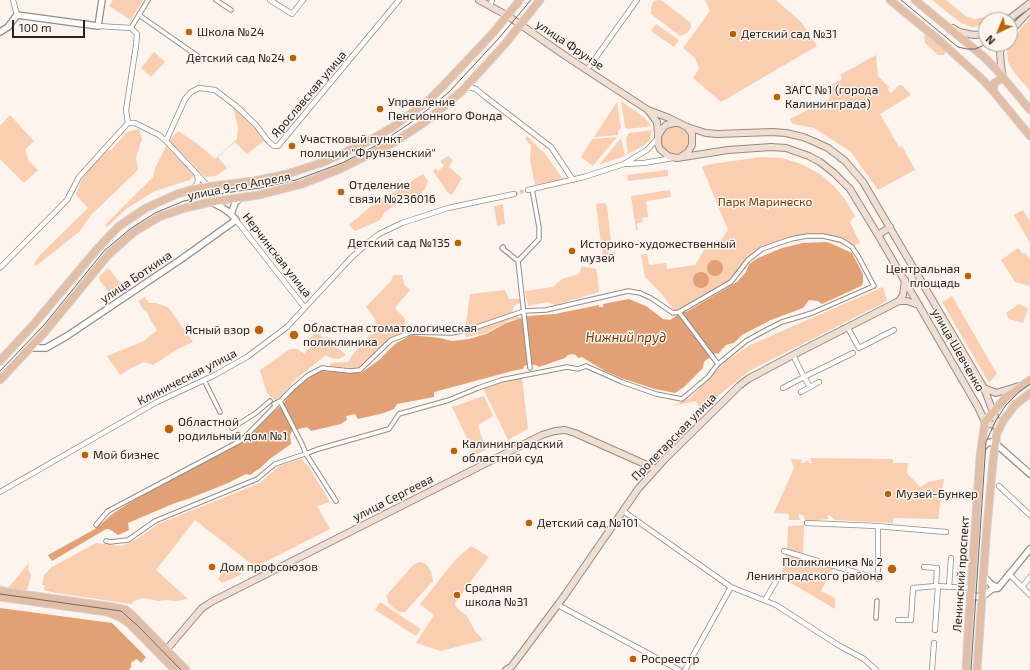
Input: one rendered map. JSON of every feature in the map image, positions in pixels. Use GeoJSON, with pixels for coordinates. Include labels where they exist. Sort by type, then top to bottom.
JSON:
{"type":"FeatureCollection","features":[{"type":"Feature","properties":{"kind":"main road","name":"улица Фрунзе"},"geometry":{"type":"LineString","coordinates":[[479,0],[491,3],[587,70],[648,110],[680,123]]}},
{"type":"Feature","properties":{"kind":"main road","name":"улица 9-го Апреля"},"geometry":{"type":"LineString","coordinates":[[0,361],[42,314],[92,254],[118,227],[150,206],[177,194],[194,189],[267,179],[304,169],[348,152],[367,142],[393,127],[430,99],[508,16],[520,0]]}},
{"type":"Feature","properties":{"kind":"main road","name":"улица 9-го Апреля"},"geometry":{"type":"LineString","coordinates":[[0,380],[31,348],[106,259],[129,236],[145,225],[167,214],[194,205],[274,192],[328,175],[393,143],[420,126],[464,88],[521,25],[540,0]]}},
{"type":"Feature","properties":{"kind":"main road"},"geometry":{"type":"LineString","coordinates":[[890,0],[940,41],[993,91],[1030,136]]}},
{"type":"Feature","properties":{"kind":"main road"},"geometry":{"type":"LineString","coordinates":[[915,0],[984,58],[1030,110]]}},
{"type":"Feature","properties":{"kind":"main road"},"geometry":{"type":"LineString","coordinates":[[1018,12],[1030,3]]}},
{"type":"Feature","properties":{"kind":"main road"},"geometry":{"type":"LineString","coordinates":[[1018,23],[1030,10]]}},
{"type":"Feature","properties":{"kind":"main road"},"geometry":{"type":"LineString","coordinates":[[944,24],[959,32],[978,35]]}},
{"type":"Feature","properties":{"kind":"main road"},"geometry":{"type":"LineString","coordinates":[[1000,52],[1000,65],[1004,79]]}},
{"type":"Feature","properties":{"kind":"main road"},"geometry":{"type":"LineString","coordinates":[[993,91],[994,83],[998,80],[1004,79]]}},
{"type":"Feature","properties":{"kind":"main road","name":"улица Фрунзе"},"geometry":{"type":"LineString","coordinates":[[648,110],[657,122],[658,138]]}},
{"type":"Feature","properties":{"kind":"main road"},"geometry":{"type":"LineString","coordinates":[[673,158],[663,154],[658,144],[658,138],[662,129],[666,125],[680,123]]}},
{"type":"Feature","properties":{"kind":"main road","name":"улица Шевченко"},"geometry":{"type":"LineString","coordinates":[[680,123],[687,127],[706,133],[786,133],[803,137],[828,148],[845,161],[858,175],[890,227],[984,388],[1000,422]]}},
{"type":"Feature","properties":{"kind":"main road"},"geometry":{"type":"LineString","coordinates":[[681,157],[688,152],[692,145],[692,134],[687,127]]}},
{"type":"Feature","properties":{"kind":"main road","name":"улица Шевченко"},"geometry":{"type":"LineString","coordinates":[[673,158],[728,150],[771,147],[786,148],[799,152],[820,162],[834,173],[850,189],[878,235],[945,349],[985,422]]}},
{"type":"Feature","properties":{"kind":"main road"},"geometry":{"type":"LineString","coordinates":[[878,235],[890,227]]}},
{"type":"Feature","properties":{"kind":"main road"},"geometry":{"type":"LineString","coordinates":[[899,301],[903,295],[905,280]]}},
{"type":"Feature","properties":{"kind":"main road"},"geometry":{"type":"LineString","coordinates":[[899,301],[907,301],[919,305]]}},
{"type":"Feature","properties":{"kind":"main road","name":"Пролетарская улица"},"geometry":{"type":"LineString","coordinates":[[506,670],[511,667],[558,605],[638,489],[656,469],[740,386],[748,379],[899,301]]}},
{"type":"Feature","properties":{"kind":"main road"},"geometry":{"type":"LineString","coordinates":[[945,349],[956,342]]}},
{"type":"Feature","properties":{"kind":"main road"},"geometry":{"type":"LineString","coordinates":[[1000,422],[990,424],[985,422],[1005,398],[1029,381]]}},
{"type":"Feature","properties":{"kind":"main road","name":"улица Шевченко"},"geometry":{"type":"LineString","coordinates":[[984,388],[996,393],[1012,389],[1029,381]]}},
{"type":"Feature","properties":{"kind":"main road","name":"Ленинский проспект"},"geometry":{"type":"LineString","coordinates":[[977,670],[983,576],[995,443],[1000,422],[1015,405],[1030,393]]}},
{"type":"Feature","properties":{"kind":"main road","name":"Ленинский проспект"},"geometry":{"type":"LineString","coordinates":[[966,670],[980,450],[985,422]]}},
{"type":"Feature","properties":{"kind":"main road","name":"улица Сергеева"},"geometry":{"type":"LineString","coordinates":[[161,655],[202,608],[213,601],[542,435],[565,430],[656,469]]}},
{"type":"Feature","properties":{"kind":"main road"},"geometry":{"type":"LineString","coordinates":[[0,590],[121,609],[132,615],[186,670]]}},
{"type":"Feature","properties":{"kind":"main road"},"geometry":{"type":"LineString","coordinates":[[0,598],[114,614],[130,624],[175,670]]}},
{"type":"Feature","properties":{"kind":"street"},"geometry":{"type":"LineString","coordinates":[[13,0],[17,15]]}},
{"type":"Feature","properties":{"kind":"street"},"geometry":{"type":"LineString","coordinates":[[98,26],[102,0]]}},
{"type":"Feature","properties":{"kind":"street"},"geometry":{"type":"LineString","coordinates":[[131,28],[148,0]]}},
{"type":"Feature","properties":{"kind":"street"},"geometry":{"type":"LineString","coordinates":[[216,0],[230,10]]}},
{"type":"Feature","properties":{"kind":"street"},"geometry":{"type":"LineString","coordinates":[[270,0],[292,14],[303,0]]}},
{"type":"Feature","properties":{"kind":"street","name":"Ярославская улица"},"geometry":{"type":"LineString","coordinates":[[166,141],[185,99],[191,92],[199,88],[215,90],[236,106],[256,125],[268,141],[274,146],[278,146],[399,0]]}},
{"type":"Feature","properties":{"kind":"street"},"geometry":{"type":"LineString","coordinates":[[587,70],[637,0]]}},
{"type":"Feature","properties":{"kind":"street"},"geometry":{"type":"LineString","coordinates":[[17,15],[98,26],[131,28],[137,34],[126,110],[128,122]]}},
{"type":"Feature","properties":{"kind":"street"},"geometry":{"type":"LineString","coordinates":[[0,32],[8,27],[17,15]]}},
{"type":"Feature","properties":{"kind":"street"},"geometry":{"type":"LineString","coordinates":[[139,15],[199,57]]}},
{"type":"Feature","properties":{"kind":"street"},"geometry":{"type":"LineString","coordinates":[[476,76],[474,79],[476,89]]}},
{"type":"Feature","properties":{"kind":"street"},"geometry":{"type":"LineString","coordinates":[[464,88],[469,87],[476,89],[551,147],[573,180]]}},
{"type":"Feature","properties":{"kind":"street"},"geometry":{"type":"LineString","coordinates":[[128,122],[135,123],[159,135],[209,187]]}},
{"type":"Feature","properties":{"kind":"street"},"geometry":{"type":"LineString","coordinates":[[0,268],[67,200],[79,177],[128,122]]}},
{"type":"Feature","properties":{"kind":"street"},"geometry":{"type":"LineString","coordinates":[[518,261],[539,239],[539,227],[529,190],[573,180],[624,164],[647,150],[658,138]]}},
{"type":"Feature","properties":{"kind":"street"},"geometry":{"type":"LineString","coordinates":[[624,164],[644,163],[673,158]]}},
{"type":"Feature","properties":{"kind":"street"},"geometry":{"type":"LineString","coordinates":[[194,189],[198,181],[197,174]]}},
{"type":"Feature","properties":{"kind":"street","name":"Клиническая улица"},"geometry":{"type":"LineString","coordinates":[[0,492],[157,402],[204,380],[247,357],[287,327],[351,258],[379,234],[402,223],[448,208],[515,194]]}},
{"type":"Feature","properties":{"kind":"street"},"geometry":{"type":"LineString","coordinates":[[231,214],[235,203],[240,198]]}},
{"type":"Feature","properties":{"kind":"street","name":"Нерчинская улица"},"geometry":{"type":"LineString","coordinates":[[210,202],[223,208],[231,214],[305,308]]}},
{"type":"Feature","properties":{"kind":"street","name":"улица Боткина"},"geometry":{"type":"LineString","coordinates":[[46,348],[67,336],[174,264],[236,220]]}},
{"type":"Feature","properties":{"kind":"street"},"geometry":{"type":"LineString","coordinates":[[96,524],[108,511],[242,440],[293,388],[307,376],[322,368],[360,370],[391,340],[412,332],[452,333],[474,328],[524,312],[546,310],[628,291],[640,293],[651,298],[673,313],[679,312],[731,282],[748,260],[762,249],[791,239],[824,236],[841,240],[852,247],[874,286],[812,313],[782,322],[746,341],[718,364],[708,377],[682,399],[675,399],[656,394],[622,382],[586,366],[578,368],[567,367],[501,380],[449,400],[399,414],[389,429],[318,448],[306,454],[274,464],[257,479],[155,521],[128,540],[106,541]]}},
{"type":"Feature","properties":{"kind":"street"},"geometry":{"type":"LineString","coordinates":[[503,247],[502,248],[518,261],[530,368]]}},
{"type":"Feature","properties":{"kind":"street"},"geometry":{"type":"LineString","coordinates":[[679,312],[718,364]]}},
{"type":"Feature","properties":{"kind":"street"},"geometry":{"type":"LineString","coordinates":[[848,328],[859,348],[894,330]]}},
{"type":"Feature","properties":{"kind":"street"},"geometry":{"type":"LineString","coordinates":[[43,334],[42,342],[46,348]]}},
{"type":"Feature","properties":{"kind":"street"},"geometry":{"type":"LineString","coordinates":[[31,348],[46,348]]}},
{"type":"Feature","properties":{"kind":"street"},"geometry":{"type":"LineString","coordinates":[[0,352],[6,353],[10,350]]}},
{"type":"Feature","properties":{"kind":"street"},"geometry":{"type":"LineString","coordinates":[[783,388],[853,353]]}},
{"type":"Feature","properties":{"kind":"street"},"geometry":{"type":"LineString","coordinates":[[793,355],[810,387]]}},
{"type":"Feature","properties":{"kind":"street"},"geometry":{"type":"LineString","coordinates":[[204,380],[220,412]]}},
{"type":"Feature","properties":{"kind":"street"},"geometry":{"type":"LineString","coordinates":[[801,392],[818,382]]}},
{"type":"Feature","properties":{"kind":"street"},"geometry":{"type":"LineString","coordinates":[[232,428],[272,403],[280,402]]}},
{"type":"Feature","properties":{"kind":"street"},"geometry":{"type":"LineString","coordinates":[[280,402],[306,454],[336,501]]}},
{"type":"Feature","properties":{"kind":"street"},"geometry":{"type":"LineString","coordinates":[[980,450],[988,442],[995,443],[1030,474]]}},
{"type":"Feature","properties":{"kind":"street"},"geometry":{"type":"LineString","coordinates":[[999,486],[1030,515]]}},
{"type":"Feature","properties":{"kind":"street"},"geometry":{"type":"LineString","coordinates":[[623,510],[732,587],[776,605],[838,646],[864,659],[876,670]]}},
{"type":"Feature","properties":{"kind":"street"},"geometry":{"type":"LineString","coordinates":[[807,523],[878,526],[946,532]]}},
{"type":"Feature","properties":{"kind":"street"},"geometry":{"type":"LineString","coordinates":[[784,551],[878,579],[878,526]]}},
{"type":"Feature","properties":{"kind":"street"},"geometry":{"type":"LineString","coordinates":[[970,596],[982,597],[992,589],[998,588],[1030,549]]}},
{"type":"Feature","properties":{"kind":"street"},"geometry":{"type":"LineString","coordinates":[[949,587],[951,558]]}},
{"type":"Feature","properties":{"kind":"street"},"geometry":{"type":"LineString","coordinates":[[924,566],[937,568],[935,630]]}},
{"type":"Feature","properties":{"kind":"street"},"geometry":{"type":"LineString","coordinates":[[1009,574],[1030,595]]}},
{"type":"Feature","properties":{"kind":"street"},"geometry":{"type":"LineString","coordinates":[[983,576],[991,584],[998,588]]}},
{"type":"Feature","properties":{"kind":"street"},"geometry":{"type":"LineString","coordinates":[[1022,586],[1030,577]]}},
{"type":"Feature","properties":{"kind":"street"},"geometry":{"type":"LineString","coordinates":[[765,600],[778,578]]}},
{"type":"Feature","properties":{"kind":"street"},"geometry":{"type":"LineString","coordinates":[[898,620],[911,620],[913,588],[937,586],[971,588]]}},
{"type":"Feature","properties":{"kind":"street"},"geometry":{"type":"LineString","coordinates":[[685,670],[732,587]]}},
{"type":"Feature","properties":{"kind":"street"},"geometry":{"type":"LineString","coordinates":[[876,618],[877,601]]}},
{"type":"Feature","properties":{"kind":"street"},"geometry":{"type":"LineString","coordinates":[[558,605],[679,670]]}},
{"type":"Feature","properties":{"kind":"street"},"geometry":{"type":"LineString","coordinates":[[932,670],[934,643]]}},
{"type":"Feature","properties":{"kind":"green space"},"geometry":{"type":"Polygon","coordinates":[[[113,0],[143,0],[131,20],[109,6],[113,0]]]}},
{"type":"Feature","properties":{"kind":"green space"},"geometry":{"type":"Polygon","coordinates":[[[659,0],[691,23],[691,28],[687,33],[680,36],[651,14],[651,7],[654,1],[659,0]]]}},
{"type":"Feature","properties":{"kind":"green space"},"geometry":{"type":"Polygon","coordinates":[[[705,0],[776,0],[802,23],[817,46],[721,102],[693,78],[699,69],[695,58],[683,48],[710,11],[705,0]]]}},
{"type":"Feature","properties":{"kind":"green space"},"geometry":{"type":"Polygon","coordinates":[[[932,0],[946,0],[967,17],[978,18],[978,26],[972,27],[961,23],[932,0]]]}},
{"type":"Feature","properties":{"kind":"green space"},"geometry":{"type":"Polygon","coordinates":[[[1030,18],[1030,91],[1014,72],[1008,62],[1007,52],[1018,52],[1018,33],[1030,18]]]}},
{"type":"Feature","properties":{"kind":"green space"},"geometry":{"type":"Polygon","coordinates":[[[656,24],[679,40],[674,47],[651,31],[656,24]]]}},
{"type":"Feature","properties":{"kind":"green space"},"geometry":{"type":"Polygon","coordinates":[[[927,35],[946,51],[944,55],[938,55],[925,43],[924,36],[927,35]]]}},
{"type":"Feature","properties":{"kind":"green space"},"geometry":{"type":"Polygon","coordinates":[[[154,52],[165,62],[151,77],[141,68],[154,52]]]}},
{"type":"Feature","properties":{"kind":"green space"},"geometry":{"type":"Polygon","coordinates":[[[876,55],[878,76],[889,87],[888,90],[891,93],[899,85],[902,85],[911,95],[880,114],[899,147],[902,146],[915,170],[878,190],[851,152],[814,128],[793,124],[790,119],[830,98],[825,88],[842,79],[840,75],[876,55]]]}},
{"type":"Feature","properties":{"kind":"green space"},"geometry":{"type":"Polygon","coordinates":[[[621,101],[645,118],[651,126],[628,129],[625,127],[621,101]]]}},
{"type":"Feature","properties":{"kind":"green space"},"geometry":{"type":"Polygon","coordinates":[[[617,102],[621,128],[618,131],[618,135],[594,137],[617,102]]]}},
{"type":"Feature","properties":{"kind":"green space"},"geometry":{"type":"Polygon","coordinates":[[[233,108],[236,109],[254,127],[264,141],[247,154],[235,142],[218,157],[227,168],[216,176],[205,177],[169,140],[178,131],[198,144],[215,159],[237,139],[238,127],[233,108]]]}},
{"type":"Feature","properties":{"kind":"green space"},"geometry":{"type":"Polygon","coordinates":[[[10,115],[34,141],[25,150],[29,161],[38,170],[24,183],[0,159],[0,126],[10,115]]]}},
{"type":"Feature","properties":{"kind":"green space"},"geometry":{"type":"Polygon","coordinates":[[[675,126],[685,130],[689,140],[685,150],[675,154],[665,150],[661,140],[665,130],[675,126]]]}},
{"type":"Feature","properties":{"kind":"green space"},"geometry":{"type":"Polygon","coordinates":[[[139,129],[142,139],[136,158],[138,170],[91,215],[80,231],[36,266],[34,263],[39,256],[88,208],[76,195],[82,179],[89,169],[105,151],[111,150],[127,132],[139,129]]]}},
{"type":"Feature","properties":{"kind":"green space"},"geometry":{"type":"Polygon","coordinates":[[[652,130],[649,141],[628,154],[626,138],[629,133],[652,130]]]}},
{"type":"Feature","properties":{"kind":"green space"},"geometry":{"type":"Polygon","coordinates":[[[527,136],[545,154],[563,179],[535,185],[530,160],[531,145],[525,139],[527,136]]]}},
{"type":"Feature","properties":{"kind":"green space"},"geometry":{"type":"Polygon","coordinates":[[[617,137],[593,166],[581,157],[592,139],[617,137]]]}},
{"type":"Feature","properties":{"kind":"green space"},"geometry":{"type":"Polygon","coordinates":[[[621,138],[625,156],[599,165],[621,138]]]}},
{"type":"Feature","properties":{"kind":"green space"},"geometry":{"type":"Polygon","coordinates":[[[166,146],[194,175],[190,180],[155,191],[126,209],[107,227],[105,225],[153,177],[155,168],[166,146]]]}},
{"type":"Feature","properties":{"kind":"green space"},"geometry":{"type":"Polygon","coordinates":[[[448,156],[453,160],[449,167],[462,178],[452,195],[448,193],[433,171],[436,168],[438,171],[444,166],[440,161],[448,156]]]}},
{"type":"Feature","properties":{"kind":"green space","name":"Парк Маринеско"},"geometry":{"type":"Polygon","coordinates":[[[760,157],[782,158],[801,164],[820,174],[834,186],[844,198],[855,216],[850,222],[860,243],[849,247],[825,239],[809,238],[793,240],[764,250],[749,261],[733,282],[677,314],[660,292],[645,277],[641,255],[647,254],[649,265],[666,263],[667,269],[695,265],[708,244],[721,240],[728,230],[702,167],[706,165],[760,157]]]}},
{"type":"Feature","properties":{"kind":"green space"},"geometry":{"type":"Polygon","coordinates":[[[668,170],[668,176],[628,181],[627,175],[668,170]]]}},
{"type":"Feature","properties":{"kind":"green space"},"geometry":{"type":"Polygon","coordinates":[[[423,174],[428,181],[425,189],[419,195],[408,196],[385,212],[380,220],[355,231],[349,225],[370,207],[423,174]]]}},
{"type":"Feature","properties":{"kind":"green space"},"geometry":{"type":"Polygon","coordinates":[[[670,190],[671,197],[646,201],[648,217],[642,218],[643,222],[637,223],[638,230],[636,230],[631,196],[670,190]]]}},
{"type":"Feature","properties":{"kind":"green space"},"geometry":{"type":"Polygon","coordinates":[[[604,203],[607,206],[612,249],[609,249],[610,254],[605,256],[606,259],[603,259],[596,204],[604,203]]]}},
{"type":"Feature","properties":{"kind":"green space"},"geometry":{"type":"Polygon","coordinates":[[[503,204],[505,224],[497,226],[494,206],[503,204]]]}},
{"type":"Feature","properties":{"kind":"green space"},"geometry":{"type":"Polygon","coordinates":[[[1023,210],[1030,222],[1030,243],[1014,215],[1023,210]]]}},
{"type":"Feature","properties":{"kind":"green space"},"geometry":{"type":"Polygon","coordinates":[[[1018,248],[1023,254],[1025,253],[1030,260],[1030,286],[1015,282],[1001,260],[1018,248]]]}},
{"type":"Feature","properties":{"kind":"green space"},"geometry":{"type":"Polygon","coordinates":[[[582,266],[596,269],[599,292],[555,305],[548,302],[528,306],[525,291],[553,287],[562,279],[579,274],[582,266]]]}},
{"type":"Feature","properties":{"kind":"green space"},"geometry":{"type":"Polygon","coordinates":[[[108,268],[125,288],[113,297],[100,281],[99,277],[108,268]]]}},
{"type":"Feature","properties":{"kind":"green space"},"geometry":{"type":"Polygon","coordinates":[[[393,275],[402,275],[404,284],[410,290],[395,308],[405,319],[405,330],[397,336],[390,338],[360,368],[330,367],[330,363],[348,362],[368,337],[377,332],[375,319],[366,307],[391,281],[393,275]]]}},
{"type":"Feature","properties":{"kind":"green space"},"geometry":{"type":"Polygon","coordinates":[[[883,287],[887,301],[749,371],[702,409],[695,401],[673,406],[691,397],[725,362],[750,345],[883,287]]]}},
{"type":"Feature","properties":{"kind":"green space"},"geometry":{"type":"Polygon","coordinates":[[[505,290],[509,299],[521,299],[520,303],[514,306],[512,314],[520,319],[510,320],[486,333],[466,337],[462,326],[466,324],[470,294],[505,290]]]}},
{"type":"Feature","properties":{"kind":"green space"},"geometry":{"type":"Polygon","coordinates":[[[952,296],[997,374],[989,383],[942,302],[952,296]]]}},
{"type":"Feature","properties":{"kind":"green space"},"geometry":{"type":"Polygon","coordinates":[[[145,297],[149,303],[156,303],[168,307],[193,342],[178,349],[153,365],[144,362],[120,375],[107,356],[144,341],[157,330],[147,312],[138,301],[145,297]]]}},
{"type":"Feature","properties":{"kind":"green space"},"geometry":{"type":"Polygon","coordinates":[[[1019,304],[1028,308],[1023,323],[1009,319],[1006,313],[1019,304]]]}},
{"type":"Feature","properties":{"kind":"green space"},"geometry":{"type":"Polygon","coordinates":[[[316,331],[333,347],[339,349],[346,355],[339,359],[330,358],[326,355],[295,380],[280,397],[275,400],[267,393],[260,370],[290,349],[298,349],[304,354],[311,345],[309,339],[316,331]]]}},
{"type":"Feature","properties":{"kind":"green space"},"geometry":{"type":"Polygon","coordinates":[[[522,378],[528,429],[508,440],[483,388],[501,382],[522,378]]]}},
{"type":"Feature","properties":{"kind":"green space"},"geometry":{"type":"Polygon","coordinates":[[[484,396],[493,416],[478,425],[486,450],[475,455],[452,407],[484,396]]]}},
{"type":"Feature","properties":{"kind":"green space"},"geometry":{"type":"Polygon","coordinates":[[[810,458],[893,459],[893,463],[908,463],[907,473],[920,487],[928,482],[944,479],[938,519],[893,518],[893,523],[835,520],[831,516],[827,515],[829,519],[806,521],[803,515],[798,514],[800,520],[789,520],[789,514],[774,513],[794,468],[791,459],[802,460],[801,463],[805,463],[807,460],[809,463],[812,463],[810,458]]]}},
{"type":"Feature","properties":{"kind":"green space"},"geometry":{"type":"Polygon","coordinates":[[[301,459],[309,467],[330,502],[317,506],[330,529],[259,565],[254,566],[195,520],[156,570],[188,599],[158,601],[144,598],[134,601],[131,604],[44,590],[45,585],[42,585],[44,575],[52,567],[96,543],[121,546],[137,539],[158,524],[260,483],[279,466],[301,459]]]}},
{"type":"Feature","properties":{"kind":"green space"},"geometry":{"type":"Polygon","coordinates":[[[804,525],[803,558],[834,567],[821,591],[835,598],[835,609],[781,577],[787,549],[788,526],[804,525]]]}},
{"type":"Feature","properties":{"kind":"green space"},"geometry":{"type":"Polygon","coordinates":[[[471,546],[489,557],[455,603],[456,607],[467,616],[475,631],[483,640],[441,651],[416,643],[434,615],[420,604],[456,559],[471,546]]]}},
{"type":"Feature","properties":{"kind":"green space"},"geometry":{"type":"Polygon","coordinates":[[[420,562],[426,564],[431,571],[433,581],[405,612],[399,612],[389,604],[386,596],[414,564],[420,562]]]}},
{"type":"Feature","properties":{"kind":"green space"},"geometry":{"type":"Polygon","coordinates":[[[29,563],[28,569],[31,575],[27,591],[8,588],[29,563]]]}},
{"type":"Feature","properties":{"kind":"green space"},"geometry":{"type":"Polygon","coordinates":[[[229,564],[242,574],[222,583],[218,579],[229,564]]]}},
{"type":"Feature","properties":{"kind":"green space"},"geometry":{"type":"Polygon","coordinates":[[[380,602],[421,629],[416,636],[375,610],[380,602]]]}},
{"type":"Feature","properties":{"kind":"water","name":"Нижний пруд"},"geometry":{"type":"Polygon","coordinates":[[[826,242],[852,253],[863,274],[863,283],[861,286],[822,304],[818,301],[809,300],[803,308],[771,320],[742,335],[734,343],[726,345],[718,354],[716,353],[706,360],[703,368],[684,387],[675,393],[655,389],[621,378],[605,371],[582,357],[578,358],[576,355],[572,354],[539,367],[536,365],[527,365],[524,366],[523,369],[434,392],[434,397],[397,404],[394,409],[384,413],[358,419],[355,414],[346,416],[347,420],[341,424],[311,431],[307,427],[292,431],[290,435],[291,444],[250,475],[246,474],[228,483],[128,523],[129,530],[118,535],[109,529],[106,529],[52,561],[48,555],[95,529],[115,512],[146,493],[245,441],[284,403],[294,388],[320,371],[361,373],[379,360],[395,344],[411,335],[440,338],[452,341],[469,339],[486,334],[506,323],[528,316],[555,314],[599,305],[599,307],[603,307],[603,304],[629,299],[646,306],[663,319],[670,320],[737,282],[746,272],[749,264],[758,258],[782,248],[803,243],[826,242]]]}},
{"type":"Feature","properties":{"kind":"water"},"geometry":{"type":"Polygon","coordinates":[[[712,260],[718,260],[723,265],[721,274],[718,276],[712,276],[707,271],[707,265],[712,260]]]}},
{"type":"Feature","properties":{"kind":"water"},"geometry":{"type":"Polygon","coordinates":[[[698,272],[704,272],[709,277],[707,286],[704,288],[698,288],[693,283],[693,277],[698,272]]]}},
{"type":"Feature","properties":{"kind":"water"},"geometry":{"type":"Polygon","coordinates":[[[0,608],[112,623],[146,657],[141,663],[137,659],[131,663],[129,670],[0,670],[0,608]]]}},
{"type":"Feature","properties":{"kind":"tunnel"},"geometry":{"type":"LineString","coordinates":[[515,194],[527,190]]}},
{"type":"Feature","properties":{"kind":"tram line"},"geometry":{"type":"LineString","coordinates":[[0,371],[44,325],[104,251],[130,229],[155,213],[184,201],[211,195],[260,188],[296,180],[342,163],[379,144],[416,119],[449,92],[499,38],[531,0]]}},
{"type":"Feature","properties":{"kind":"tram line"},"geometry":{"type":"LineString","coordinates":[[901,0],[958,47],[967,49],[978,48]]}},
{"type":"Feature","properties":{"kind":"tram line"},"geometry":{"type":"LineString","coordinates":[[1018,18],[1030,8]]}},
{"type":"Feature","properties":{"kind":"tram line"},"geometry":{"type":"LineString","coordinates":[[971,670],[986,442],[996,420],[1006,405],[1019,392],[1030,384]]}},
{"type":"Feature","properties":{"kind":"tram line"},"geometry":{"type":"LineString","coordinates":[[0,594],[121,611],[138,626],[181,670]]}},
{"type":"Feature","properties":{"kind":"place","name":"Школа №24"},"geometry":{"type":"Point","coordinates":[189,32]}},
{"type":"Feature","properties":{"kind":"place","name":"Детский сад №31"},"geometry":{"type":"Point","coordinates":[733,34]}},
{"type":"Feature","properties":{"kind":"place","name":"Детский сад №24"},"geometry":{"type":"Point","coordinates":[293,58]}},
{"type":"Feature","properties":{"kind":"place","name":"ЗАГС №1 (города Калининграда)"},"geometry":{"type":"Point","coordinates":[777,97]}},
{"type":"Feature","properties":{"kind":"place","name":"Управление Пенсионного Фонда"},"geometry":{"type":"Point","coordinates":[380,109]}},
{"type":"Feature","properties":{"kind":"place","name":"Участковый пункт полиции \"Фрунзенский\""},"geometry":{"type":"Point","coordinates":[292,146]}},
{"type":"Feature","properties":{"kind":"place","name":"Отделение связи №236016"},"geometry":{"type":"Point","coordinates":[341,192]}},
{"type":"Feature","properties":{"kind":"place","name":"Детский сад №135"},"geometry":{"type":"Point","coordinates":[458,243]}},
{"type":"Feature","properties":{"kind":"place","name":"Историко-художественный музей"},"geometry":{"type":"Point","coordinates":[572,251]}},
{"type":"Feature","properties":{"kind":"place","name":"Центральная площадь"},"geometry":{"type":"Point","coordinates":[968,276]}},
{"type":"Feature","properties":{"kind":"place","name":"Ясный взор"},"geometry":{"type":"Point","coordinates":[259,330]}},
{"type":"Feature","properties":{"kind":"place","name":"Областная стоматологическая поликлиника"},"geometry":{"type":"Point","coordinates":[294,335]}},
{"type":"Feature","properties":{"kind":"place","name":"Областной родильный дом №1"},"geometry":{"type":"Point","coordinates":[169,429]}},
{"type":"Feature","properties":{"kind":"place","name":"Калининградский областной суд"},"geometry":{"type":"Point","coordinates":[454,451]}},
{"type":"Feature","properties":{"kind":"place","name":"Мой бизнес"},"geometry":{"type":"Point","coordinates":[85,455]}},
{"type":"Feature","properties":{"kind":"place","name":"Музей-Бункер"},"geometry":{"type":"Point","coordinates":[888,494]}},
{"type":"Feature","properties":{"kind":"place","name":"Детский сад №101"},"geometry":{"type":"Point","coordinates":[529,523]}},
{"type":"Feature","properties":{"kind":"place","name":"Дом профсоюзов"},"geometry":{"type":"Point","coordinates":[212,567]}},
{"type":"Feature","properties":{"kind":"place","name":"Поликлиника № 2 Ленинградского района"},"geometry":{"type":"Point","coordinates":[892,569]}},
{"type":"Feature","properties":{"kind":"place","name":"Средняя школа №31"},"geometry":{"type":"Point","coordinates":[457,595]}},
{"type":"Feature","properties":{"kind":"place","name":"Росрeeстр"},"geometry":{"type":"Point","coordinates":[633,659]}}]}
